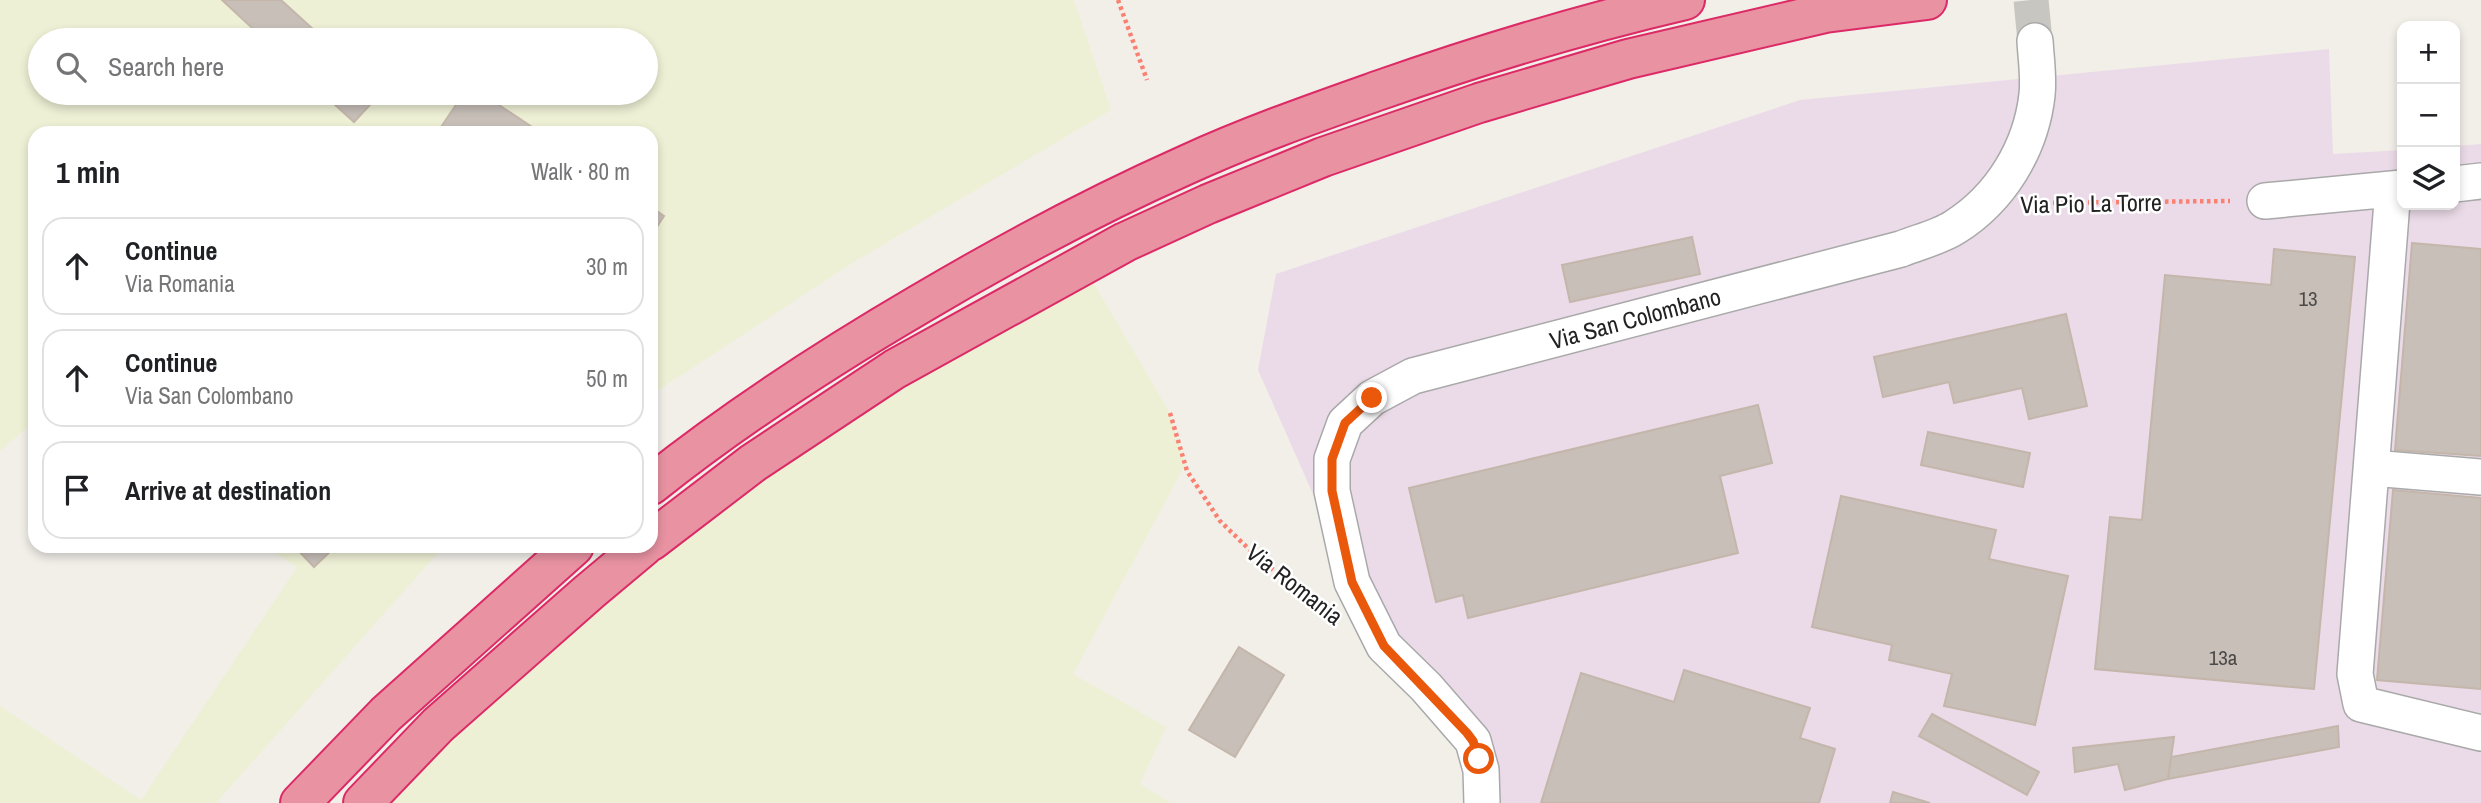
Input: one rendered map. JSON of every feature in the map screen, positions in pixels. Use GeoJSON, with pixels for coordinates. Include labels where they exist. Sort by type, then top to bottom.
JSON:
{"type":"FeatureCollection","features":[{"type":"Feature","properties":{"kind":"highway"},"geometry":{"type":"LineString","coordinates":[[658,480],[806,373],[983,267],[1117,197],[1188,164],[1307,115],[1412,79],[1610,18],[1685,0]]}},
{"type":"Feature","properties":{"kind":"highway"},"geometry":{"type":"LineString","coordinates":[[658,536],[753,463],[895,369],[1125,242],[1208,204],[1349,148],[1479,103],[1628,59],[1825,13],[1927,0]]}},
{"type":"Feature","properties":{"kind":"highway"},"geometry":{"type":"LineString","coordinates":[[300,803],[386,714],[566,553]]}},
{"type":"Feature","properties":{"kind":"highway"},"geometry":{"type":"LineString","coordinates":[[363,803],[438,725],[636,553]]}},
{"type":"Feature","properties":{"kind":"street","name":"Via San Colombano"},"geometry":{"type":"LineString","coordinates":[[1482,803],[1481,770],[1473,741],[1426,687],[1384,646],[1352,582],[1332,491],[1332,459],[1345,423],[1372,398],[1413,376],[1901,249],[1954,229],[1985,204],[2012,171],[2028,135],[2037,94],[2035,41]]}},
{"type":"Feature","properties":{"kind":"street"},"geometry":{"type":"LineString","coordinates":[[2460,183],[2481,181]]}},
{"type":"Feature","properties":{"kind":"street"},"geometry":{"type":"LineString","coordinates":[[2265,201],[2397,189]]}},
{"type":"Feature","properties":{"kind":"street"},"geometry":{"type":"LineString","coordinates":[[2397,200],[2355,674],[2361,704],[2481,733]]}},
{"type":"Feature","properties":{"kind":"street"},"geometry":{"type":"LineString","coordinates":[[2372,468],[2481,477]]}},
{"type":"Feature","properties":{"kind":"path"},"geometry":{"type":"LineString","coordinates":[[1118,0],[1147,80]]}},
{"type":"Feature","properties":{"kind":"path","name":"Via Pio La Torre"},"geometry":{"type":"LineString","coordinates":[[1985,204],[2196,201]]}},
{"type":"Feature","properties":{"kind":"path","name":"Via Romania"},"geometry":{"type":"LineString","coordinates":[[1170,413],[1187,471],[1220,521],[1257,558],[1328,613]]}},
{"type":"Feature","properties":{"kind":"shaded area"},"geometry":{"type":"Polygon","coordinates":[[[2329,49],[2333,154],[2397,150],[2397,210],[2460,210],[2460,146],[2481,144],[2481,803],[1482,803],[1482,783],[1352,582],[1258,370],[1276,274],[1800,100],[2329,49]]]}},
{"type":"Feature","properties":{"kind":"green space"},"geometry":{"type":"Polygon","coordinates":[[[0,0],[1074,0],[1111,110],[854,262],[658,390],[658,126],[28,126],[28,427],[0,451],[0,0]]]}},
{"type":"Feature","properties":{"kind":"green space"},"geometry":{"type":"Polygon","coordinates":[[[1083,265],[1170,413],[1185,465],[1073,674],[1166,727],[1140,784],[1171,803],[363,803],[589,592],[648,553],[658,553],[658,546],[1083,265]]]}},
{"type":"Feature","properties":{"kind":"green space"},"geometry":{"type":"Polygon","coordinates":[[[275,553],[438,553],[216,803],[0,803],[0,706],[141,800],[297,567],[275,553]]]}},
{"type":"Feature","properties":{"kind":"building"},"geometry":{"type":"Polygon","coordinates":[[[222,0],[281,0],[312,28],[252,28],[222,0]]]}},
{"type":"Feature","properties":{"kind":"building"},"geometry":{"type":"Polygon","coordinates":[[[335,105],[370,105],[354,122],[335,105]]]}},
{"type":"Feature","properties":{"kind":"building"},"geometry":{"type":"Polygon","coordinates":[[[456,105],[499,105],[530,126],[442,126],[456,105]]]}},
{"type":"Feature","properties":{"kind":"building"},"geometry":{"type":"Polygon","coordinates":[[[658,212],[664,216],[658,225],[658,212]]]}},
{"type":"Feature","properties":{"kind":"building"},"geometry":{"type":"Polygon","coordinates":[[[1692,237],[1700,274],[1570,302],[1562,265],[1692,237]]]}},
{"type":"Feature","properties":{"kind":"building"},"geometry":{"type":"Polygon","coordinates":[[[2412,243],[2481,249],[2481,456],[2395,450],[2412,243]]]}},
{"type":"Feature","properties":{"kind":"building"},"geometry":{"type":"Polygon","coordinates":[[[2274,249],[2355,257],[2314,689],[2095,669],[2110,517],[2142,520],[2165,275],[2271,285],[2274,249]]]}},
{"type":"Feature","properties":{"kind":"building"},"geometry":{"type":"Polygon","coordinates":[[[2066,314],[2087,406],[2029,419],[2022,388],[1954,403],[1949,382],[1883,397],[1874,357],[2066,314]]]}},
{"type":"Feature","properties":{"kind":"building"},"geometry":{"type":"Polygon","coordinates":[[[1758,405],[1772,463],[1720,476],[1738,553],[1468,618],[1463,595],[1436,602],[1409,488],[1758,405]]]}},
{"type":"Feature","properties":{"kind":"building"},"geometry":{"type":"Polygon","coordinates":[[[1928,432],[2030,453],[2023,487],[1921,465],[1928,432]]]}},
{"type":"Feature","properties":{"kind":"building"},"geometry":{"type":"Polygon","coordinates":[[[2393,490],[2481,498],[2481,689],[2377,680],[2393,490]]]}},
{"type":"Feature","properties":{"kind":"building"},"geometry":{"type":"Polygon","coordinates":[[[1841,496],[1996,530],[1989,559],[2068,576],[2035,725],[1944,706],[1952,674],[1889,660],[1892,645],[1812,627],[1841,496]]]}},
{"type":"Feature","properties":{"kind":"building"},"geometry":{"type":"Polygon","coordinates":[[[301,553],[329,553],[314,567],[301,553]]]}},
{"type":"Feature","properties":{"kind":"building"},"geometry":{"type":"Polygon","coordinates":[[[1239,647],[1284,675],[1235,757],[1189,730],[1239,647]]]}},
{"type":"Feature","properties":{"kind":"building"},"geometry":{"type":"Polygon","coordinates":[[[1684,670],[1810,708],[1800,738],[1835,749],[1819,803],[1541,803],[1581,673],[1674,702],[1684,670]]]}},
{"type":"Feature","properties":{"kind":"building"},"geometry":{"type":"Polygon","coordinates":[[[1932,714],[2039,772],[2027,795],[1919,736],[1932,714]]]}},
{"type":"Feature","properties":{"kind":"building"},"geometry":{"type":"Polygon","coordinates":[[[2338,726],[2339,747],[2168,779],[2171,757],[2338,726]]]}},
{"type":"Feature","properties":{"kind":"building"},"geometry":{"type":"Polygon","coordinates":[[[2174,737],[2168,779],[2125,790],[2118,764],[2075,772],[2073,748],[2174,737]]]}},
{"type":"Feature","properties":{"kind":"building"},"geometry":{"type":"Polygon","coordinates":[[[1893,792],[1930,803],[1890,803],[1893,792]]]}},
{"type":"Feature","properties":{"kind":"tunnel"},"geometry":{"type":"LineString","coordinates":[[2031,0],[2035,41]]}},
{"type":"Feature","properties":{"kind":"route"},"geometry":{"type":"LineString","coordinates":[[1372,398],[1345,423],[1332,459],[1332,491],[1352,582],[1384,646],[1467,733],[1479,759]]}}]}
